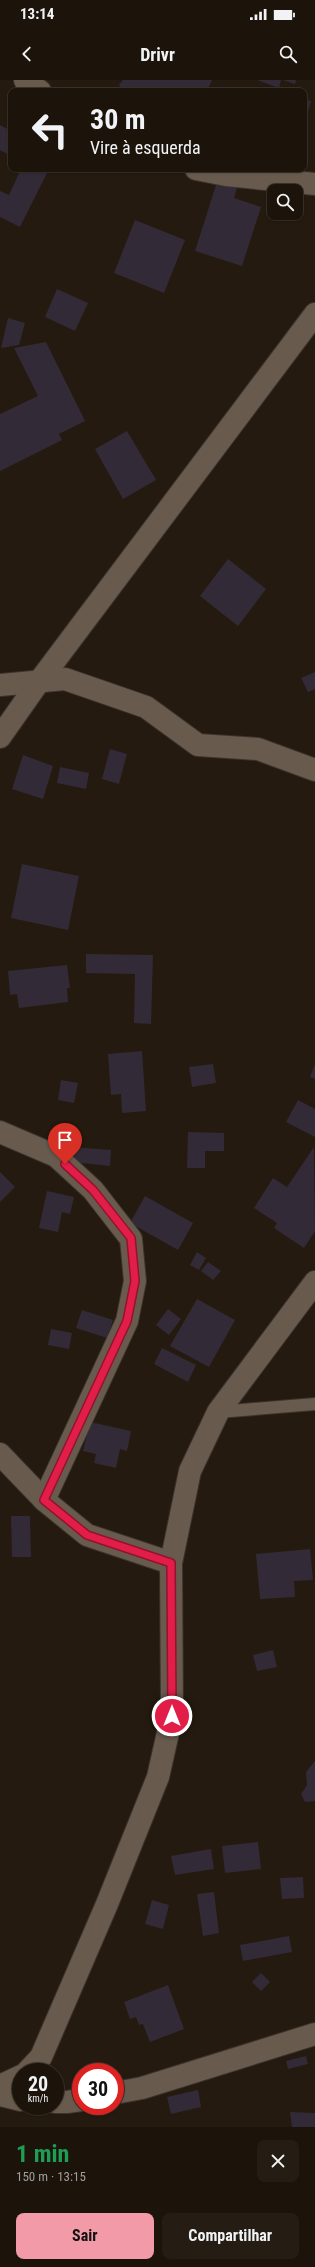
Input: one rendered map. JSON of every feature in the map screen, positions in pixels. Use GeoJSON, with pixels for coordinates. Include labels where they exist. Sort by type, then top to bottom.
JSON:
{"type":"FeatureCollection","features":[{"type":"Feature","properties":{"kind":"street"},"geometry":{"type":"LineString","coordinates":[[25,80],[36,88]]}},
{"type":"Feature","properties":{"kind":"street"},"geometry":{"type":"LineString","coordinates":[[211,172],[226,175],[315,184]]}},
{"type":"Feature","properties":{"kind":"street"},"geometry":{"type":"LineString","coordinates":[[0,737],[38,683],[315,314]]}},
{"type":"Feature","properties":{"kind":"street"},"geometry":{"type":"LineString","coordinates":[[0,685],[38,683],[65,679],[146,707],[198,745],[258,750],[315,770]]}},
{"type":"Feature","properties":{"kind":"street"},"geometry":{"type":"LineString","coordinates":[[0,1132],[56,1156],[93,1190],[131,1238],[135,1281],[127,1321],[44,1500]]}},
{"type":"Feature","properties":{"kind":"street"},"geometry":{"type":"LineString","coordinates":[[35,2063],[41,2057],[107,1904],[158,1777],[172,1716],[171,1563],[190,1471],[218,1412],[315,1282]]}},
{"type":"Feature","properties":{"kind":"street"},"geometry":{"type":"LineString","coordinates":[[0,1454],[44,1500],[87,1535],[171,1563]]}},
{"type":"Feature","properties":{"kind":"street"},"geometry":{"type":"LineString","coordinates":[[124,2091],[142,2088],[315,2034]]}},
{"type":"Feature","properties":{"kind":"street"},"geometry":{"type":"LineString","coordinates":[[0,2086],[12,2080]]}},
{"type":"Feature","properties":{"kind":"street"},"geometry":{"type":"LineString","coordinates":[[0,2096],[12,2098]]}},
{"type":"Feature","properties":{"kind":"lane"},"geometry":{"type":"LineString","coordinates":[[218,1412],[315,1404]]}},
{"type":"Feature","properties":{"kind":"building"},"geometry":{"type":"Polygon","coordinates":[[[123,80],[212,80],[208,88],[121,88],[119,85],[123,80]]]}},
{"type":"Feature","properties":{"kind":"building"},"geometry":{"type":"Polygon","coordinates":[[[257,80],[281,80],[279,88],[257,80]]]}},
{"type":"Feature","properties":{"kind":"building"},"geometry":{"type":"Polygon","coordinates":[[[283,80],[296,80],[295,84],[283,80]]]}},
{"type":"Feature","properties":{"kind":"building"},"geometry":{"type":"Polygon","coordinates":[[[307,100],[311,101],[307,116],[307,100]]]}},
{"type":"Feature","properties":{"kind":"building"},"geometry":{"type":"Polygon","coordinates":[[[0,125],[8,129],[8,154],[0,150],[0,125]]]}},
{"type":"Feature","properties":{"kind":"building"},"geometry":{"type":"Polygon","coordinates":[[[20,172],[48,172],[20,227],[0,217],[0,191],[9,195],[20,172]]]}},
{"type":"Feature","properties":{"kind":"building"},"geometry":{"type":"Polygon","coordinates":[[[217,182],[237,188],[234,198],[261,207],[242,266],[195,251],[217,182]]]}},
{"type":"Feature","properties":{"kind":"building"},"geometry":{"type":"Polygon","coordinates":[[[135,220],[185,240],[164,293],[114,273],[135,220]]]}},
{"type":"Feature","properties":{"kind":"building"},"geometry":{"type":"Polygon","coordinates":[[[57,289],[88,303],[75,331],[45,317],[57,289]]]}},
{"type":"Feature","properties":{"kind":"building"},"geometry":{"type":"Polygon","coordinates":[[[8,318],[25,323],[19,345],[1,348],[8,318]]]}},
{"type":"Feature","properties":{"kind":"building"},"geometry":{"type":"Polygon","coordinates":[[[46,342],[85,421],[59,434],[62,440],[0,471],[0,414],[38,396],[14,348],[46,342]]]}},
{"type":"Feature","properties":{"kind":"building"},"geometry":{"type":"Polygon","coordinates":[[[127,431],[156,480],[123,499],[95,449],[127,431]]]}},
{"type":"Feature","properties":{"kind":"building"},"geometry":{"type":"Polygon","coordinates":[[[228,559],[266,589],[238,626],[200,596],[228,559]]]}},
{"type":"Feature","properties":{"kind":"building"},"geometry":{"type":"Polygon","coordinates":[[[315,672],[315,689],[308,692],[301,678],[315,672]]]}},
{"type":"Feature","properties":{"kind":"building"},"geometry":{"type":"Polygon","coordinates":[[[110,749],[127,754],[119,784],[102,779],[110,749]]]}},
{"type":"Feature","properties":{"kind":"building"},"geometry":{"type":"Polygon","coordinates":[[[23,755],[53,766],[43,799],[12,789],[23,755]]]}},
{"type":"Feature","properties":{"kind":"building"},"geometry":{"type":"Polygon","coordinates":[[[60,767],[89,773],[86,789],[57,783],[60,767]]]}},
{"type":"Feature","properties":{"kind":"building"},"geometry":{"type":"Polygon","coordinates":[[[22,864],[79,876],[68,930],[11,918],[22,864]]]}},
{"type":"Feature","properties":{"kind":"building"},"geometry":{"type":"Polygon","coordinates":[[[86,954],[153,955],[151,1024],[134,1023],[135,974],[86,973],[86,954]]]}},
{"type":"Feature","properties":{"kind":"building"},"geometry":{"type":"Polygon","coordinates":[[[67,965],[70,988],[67,988],[68,1002],[19,1008],[17,994],[10,995],[8,971],[67,965]]]}},
{"type":"Feature","properties":{"kind":"building"},"geometry":{"type":"Polygon","coordinates":[[[142,1051],[146,1111],[122,1113],[121,1094],[111,1095],[108,1054],[142,1051]]]}},
{"type":"Feature","properties":{"kind":"building"},"geometry":{"type":"Polygon","coordinates":[[[213,1064],[216,1083],[192,1087],[189,1067],[213,1064]]]}},
{"type":"Feature","properties":{"kind":"building"},"geometry":{"type":"Polygon","coordinates":[[[315,1064],[315,1079],[310,1077],[315,1064]]]}},
{"type":"Feature","properties":{"kind":"building"},"geometry":{"type":"Polygon","coordinates":[[[61,1080],[78,1083],[74,1103],[58,1100],[61,1080]]]}},
{"type":"Feature","properties":{"kind":"building"},"geometry":{"type":"Polygon","coordinates":[[[298,1100],[315,1109],[315,1137],[286,1122],[298,1100]]]}},
{"type":"Feature","properties":{"kind":"building"},"geometry":{"type":"Polygon","coordinates":[[[188,1132],[224,1133],[224,1151],[205,1151],[205,1168],[187,1168],[188,1132]]]}},
{"type":"Feature","properties":{"kind":"building"},"geometry":{"type":"Polygon","coordinates":[[[73,1147],[111,1150],[110,1166],[72,1162],[73,1147]]]}},
{"type":"Feature","properties":{"kind":"building"},"geometry":{"type":"Polygon","coordinates":[[[314,1147],[315,1231],[304,1248],[274,1228],[277,1223],[254,1208],[273,1178],[287,1187],[314,1147]]]}},
{"type":"Feature","properties":{"kind":"building"},"geometry":{"type":"Polygon","coordinates":[[[0,1172],[15,1187],[0,1202],[0,1172]]]}},
{"type":"Feature","properties":{"kind":"building"},"geometry":{"type":"Polygon","coordinates":[[[47,1191],[74,1197],[70,1214],[62,1212],[58,1232],[39,1228],[47,1191]]]}},
{"type":"Feature","properties":{"kind":"building"},"geometry":{"type":"Polygon","coordinates":[[[145,1196],[193,1223],[178,1250],[130,1223],[145,1196]]]}},
{"type":"Feature","properties":{"kind":"building"},"geometry":{"type":"Polygon","coordinates":[[[197,1252],[206,1258],[199,1270],[190,1265],[197,1252]]]}},
{"type":"Feature","properties":{"kind":"building"},"geometry":{"type":"Polygon","coordinates":[[[208,1262],[221,1271],[213,1280],[201,1271],[208,1262]]]}},
{"type":"Feature","properties":{"kind":"building"},"geometry":{"type":"Polygon","coordinates":[[[197,1299],[235,1320],[209,1367],[170,1346],[197,1299]]]}},
{"type":"Feature","properties":{"kind":"building"},"geometry":{"type":"Polygon","coordinates":[[[168,1309],[181,1319],[169,1335],[156,1325],[168,1309]]]}},
{"type":"Feature","properties":{"kind":"building"},"geometry":{"type":"Polygon","coordinates":[[[82,1310],[113,1320],[107,1338],[76,1328],[82,1310]]]}},
{"type":"Feature","properties":{"kind":"building"},"geometry":{"type":"Polygon","coordinates":[[[51,1329],[72,1333],[69,1349],[48,1345],[51,1329]]]}},
{"type":"Feature","properties":{"kind":"building"},"geometry":{"type":"Polygon","coordinates":[[[162,1348],[196,1365],[188,1382],[154,1364],[162,1348]]]}},
{"type":"Feature","properties":{"kind":"building"},"geometry":{"type":"Polygon","coordinates":[[[90,1422],[131,1431],[127,1451],[120,1449],[116,1468],[94,1463],[96,1454],[83,1451],[90,1422]]]}},
{"type":"Feature","properties":{"kind":"building"},"geometry":{"type":"Polygon","coordinates":[[[11,1516],[30,1516],[31,1557],[12,1557],[11,1516]]]}},
{"type":"Feature","properties":{"kind":"building"},"geometry":{"type":"Polygon","coordinates":[[[310,1549],[313,1580],[294,1581],[295,1597],[260,1599],[256,1554],[310,1549]]]}},
{"type":"Feature","properties":{"kind":"building"},"geometry":{"type":"Polygon","coordinates":[[[273,1650],[277,1667],[257,1671],[253,1655],[273,1650]]]}},
{"type":"Feature","properties":{"kind":"building"},"geometry":{"type":"Polygon","coordinates":[[[315,1761],[315,1801],[305,1802],[301,1794],[307,1785],[306,1772],[315,1761]]]}},
{"type":"Feature","properties":{"kind":"building"},"geometry":{"type":"Polygon","coordinates":[[[258,1842],[261,1869],[225,1873],[222,1846],[258,1842]]]}},
{"type":"Feature","properties":{"kind":"building"},"geometry":{"type":"Polygon","coordinates":[[[211,1849],[214,1869],[175,1875],[171,1856],[211,1849]]]}},
{"type":"Feature","properties":{"kind":"building"},"geometry":{"type":"Polygon","coordinates":[[[303,1877],[304,1898],[282,1899],[280,1878],[303,1877]]]}},
{"type":"Feature","properties":{"kind":"building"},"geometry":{"type":"Polygon","coordinates":[[[214,1892],[219,1933],[203,1936],[197,1894],[214,1892]]]}},
{"type":"Feature","properties":{"kind":"building"},"geometry":{"type":"Polygon","coordinates":[[[152,1900],[169,1905],[163,1929],[145,1924],[152,1900]]]}},
{"type":"Feature","properties":{"kind":"building"},"geometry":{"type":"Polygon","coordinates":[[[289,1936],[292,1952],[243,1961],[240,1945],[289,1936]]]}},
{"type":"Feature","properties":{"kind":"building"},"geometry":{"type":"Polygon","coordinates":[[[261,1973],[270,1982],[261,1991],[252,1982],[261,1973]]]}},
{"type":"Feature","properties":{"kind":"building"},"geometry":{"type":"Polygon","coordinates":[[[168,1985],[184,2029],[150,2042],[143,2024],[139,2025],[136,2017],[130,2019],[124,2002],[168,1985]]]}},
{"type":"Feature","properties":{"kind":"building"},"geometry":{"type":"Polygon","coordinates":[[[306,2056],[308,2064],[288,2069],[286,2061],[306,2056]]]}},
{"type":"Feature","properties":{"kind":"building"},"geometry":{"type":"Polygon","coordinates":[[[198,2090],[201,2107],[171,2114],[167,2097],[198,2090]]]}},
{"type":"Feature","properties":{"kind":"building"},"geometry":{"type":"Polygon","coordinates":[[[290,2112],[315,2113],[315,2127],[292,2127],[290,2112]]]}},
{"type":"Feature","properties":{"kind":"route"},"geometry":{"type":"LineString","coordinates":[[65,1164],[93,1190],[131,1238],[135,1281],[127,1321],[44,1500],[87,1535],[171,1563],[172,1716]]}}]}
